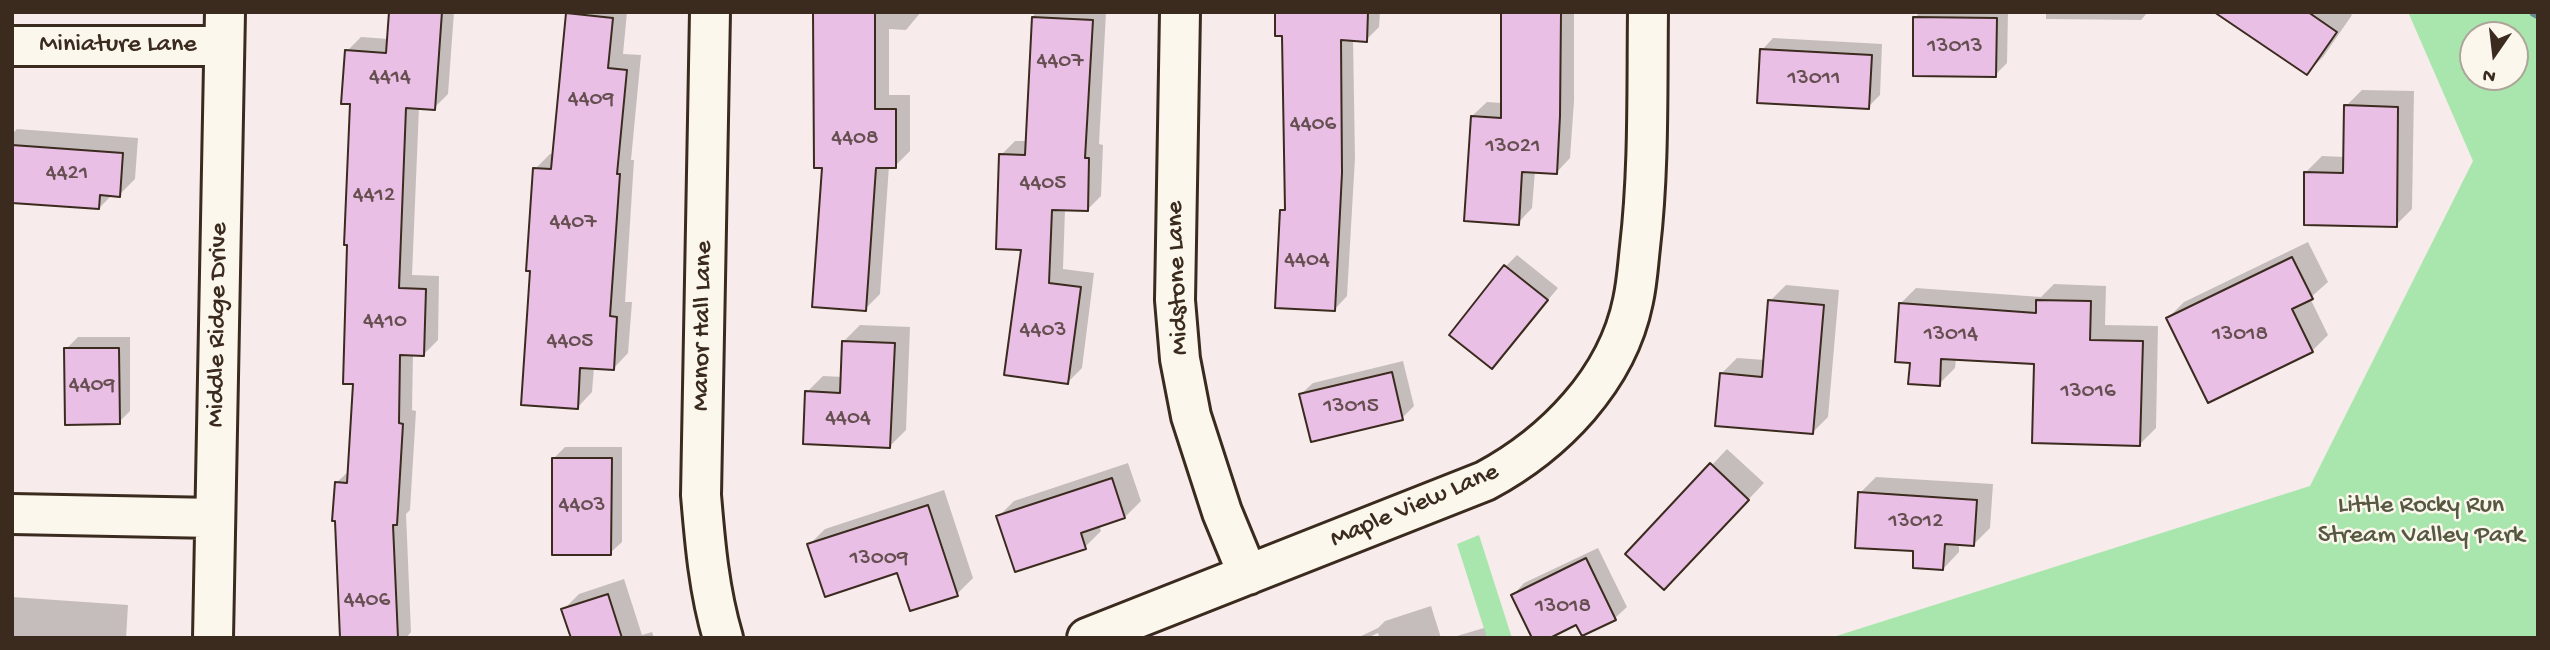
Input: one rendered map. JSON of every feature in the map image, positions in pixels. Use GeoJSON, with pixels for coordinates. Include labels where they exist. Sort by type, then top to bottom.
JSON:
{"type":"FeatureCollection","features":[{"type":"Feature","properties":{"kind":"street","name":"Manor Hall Lane"},"geometry":{"type":"LineString","coordinates":[[710,12],[701,495],[705,554],[723,638]]}},
{"type":"Feature","properties":{"kind":"street","name":"Midstone Lane"},"geometry":{"type":"LineString","coordinates":[[1180,12],[1175,300],[1180,359],[1191,416],[1222,512],[1248,575]]}},
{"type":"Feature","properties":{"kind":"street","name":"Maple View Lane"},"geometry":{"type":"LineString","coordinates":[[1087,638],[1485,481],[1545,442],[1576,410],[1602,376],[1618,345],[1633,301],[1646,197],[1648,12]]}},
{"type":"Feature","properties":{"kind":"street","name":"Miniature Lane"},"geometry":{"type":"LineString","coordinates":[[12,46],[224,29]]}},
{"type":"Feature","properties":{"kind":"street","name":"Middle Ridge Drive"},"geometry":{"type":"LineString","coordinates":[[213,638],[224,29]]}},
{"type":"Feature","properties":{"kind":"street"},"geometry":{"type":"LineString","coordinates":[[12,514],[215,518]]}},
{"type":"Feature","properties":{"kind":"green space","name":"Little Rocky Run Stream Valley Park"},"geometry":{"type":"Polygon","coordinates":[[[2408,12],[2538,12],[2538,638],[1830,638],[2310,486],[2473,161],[2408,12]]]}},
{"type":"Feature","properties":{"kind":"green space"},"geometry":{"type":"Polygon","coordinates":[[[1479,535],[1512,638],[1487,638],[1457,544],[1479,535]]]}},
{"type":"Feature","properties":{"kind":"building"},"geometry":{"type":"Polygon","coordinates":[[[389,12],[442,12],[435,110],[406,108],[399,288],[426,289],[424,356],[400,355],[399,423],[403,424],[397,525],[393,525],[398,638],[340,638],[335,521],[332,521],[335,482],[347,483],[353,384],[343,384],[347,245],[344,245],[350,104],[341,104],[345,50],[386,53],[389,12]]]}},
{"type":"Feature","properties":{"kind":"building"},"geometry":{"type":"Polygon","coordinates":[[[813,12],[875,12],[875,109],[896,109],[896,168],[876,168],[866,311],[812,307],[822,168],[814,168],[813,12]]]}},
{"type":"Feature","properties":{"kind":"building"},"geometry":{"type":"Polygon","coordinates":[[[1275,12],[1368,12],[1367,42],[1341,40],[1342,173],[1335,311],[1275,308],[1280,210],[1285,210],[1282,36],[1275,36],[1275,12]]]}},
{"type":"Feature","properties":{"kind":"building"},"geometry":{"type":"Polygon","coordinates":[[[1501,12],[1561,12],[1557,174],[1522,172],[1519,225],[1464,221],[1471,116],[1501,118],[1501,12]]]}},
{"type":"Feature","properties":{"kind":"building"},"geometry":{"type":"Polygon","coordinates":[[[2214,12],[2308,12],[2337,32],[2307,75],[2214,12]]]}},
{"type":"Feature","properties":{"kind":"building"},"geometry":{"type":"Polygon","coordinates":[[[566,13],[613,18],[608,68],[627,70],[617,174],[620,174],[610,316],[617,317],[614,370],[580,368],[578,409],[521,405],[530,271],[526,271],[533,168],[551,169],[566,13]]]}},
{"type":"Feature","properties":{"kind":"building"},"geometry":{"type":"Polygon","coordinates":[[[1032,17],[1093,20],[1085,158],[1089,158],[1088,211],[1052,210],[1049,283],[1081,287],[1068,384],[1004,375],[1021,250],[996,249],[999,154],[1025,155],[1032,17]]]}},
{"type":"Feature","properties":{"kind":"building"},"geometry":{"type":"Polygon","coordinates":[[[1913,17],[1997,18],[1996,77],[1913,76],[1913,17]]]}},
{"type":"Feature","properties":{"kind":"building"},"geometry":{"type":"Polygon","coordinates":[[[1760,49],[1872,55],[1869,109],[1757,103],[1760,49]]]}},
{"type":"Feature","properties":{"kind":"building"},"geometry":{"type":"Polygon","coordinates":[[[2344,105],[2398,107],[2397,227],[2304,225],[2304,172],[2343,173],[2344,105]]]}},
{"type":"Feature","properties":{"kind":"building"},"geometry":{"type":"Polygon","coordinates":[[[12,145],[123,153],[120,197],[100,195],[99,209],[12,203],[12,145]]]}},
{"type":"Feature","properties":{"kind":"building"},"geometry":{"type":"Polygon","coordinates":[[[2292,257],[2313,299],[2292,309],[2313,352],[2208,403],[2166,318],[2292,257]]]}},
{"type":"Feature","properties":{"kind":"building"},"geometry":{"type":"Polygon","coordinates":[[[1504,265],[1548,300],[1492,369],[1449,335],[1504,265]]]}},
{"type":"Feature","properties":{"kind":"building"},"geometry":{"type":"Polygon","coordinates":[[[1768,300],[1824,305],[1813,434],[1715,426],[1720,373],[1762,377],[1768,300]]]}},
{"type":"Feature","properties":{"kind":"building"},"geometry":{"type":"Polygon","coordinates":[[[2036,300],[2091,301],[2090,340],[2143,341],[2140,446],[2032,443],[2034,364],[1941,359],[1940,386],[1908,384],[1910,363],[1895,362],[1899,303],[2036,313],[2036,300]]]}},
{"type":"Feature","properties":{"kind":"building"},"geometry":{"type":"Polygon","coordinates":[[[842,341],[895,343],[890,448],[803,444],[805,391],[840,393],[842,341]]]}},
{"type":"Feature","properties":{"kind":"building"},"geometry":{"type":"Polygon","coordinates":[[[64,348],[119,348],[120,424],[65,425],[64,348]]]}},
{"type":"Feature","properties":{"kind":"building"},"geometry":{"type":"Polygon","coordinates":[[[1392,372],[1403,420],[1311,442],[1299,394],[1392,372]]]}},
{"type":"Feature","properties":{"kind":"building"},"geometry":{"type":"Polygon","coordinates":[[[552,458],[612,458],[611,555],[552,555],[552,458]]]}},
{"type":"Feature","properties":{"kind":"building"},"geometry":{"type":"Polygon","coordinates":[[[1710,463],[1749,500],[1664,590],[1625,554],[1710,463]]]}},
{"type":"Feature","properties":{"kind":"building"},"geometry":{"type":"Polygon","coordinates":[[[1112,478],[1125,518],[1081,533],[1086,549],[1015,572],[996,516],[1112,478]]]}},
{"type":"Feature","properties":{"kind":"building"},"geometry":{"type":"Polygon","coordinates":[[[1858,492],[1977,500],[1974,546],[1945,544],[1943,570],[1913,568],[1913,551],[1855,548],[1858,492]]]}},
{"type":"Feature","properties":{"kind":"building"},"geometry":{"type":"Polygon","coordinates":[[[928,505],[958,596],[910,611],[897,573],[825,597],[807,544],[928,505]]]}},
{"type":"Feature","properties":{"kind":"building"},"geometry":{"type":"Polygon","coordinates":[[[1586,558],[1616,620],[1582,636],[1576,625],[1550,638],[1532,638],[1511,595],[1586,558]]]}},
{"type":"Feature","properties":{"kind":"building"},"geometry":{"type":"Polygon","coordinates":[[[608,594],[622,638],[571,638],[561,609],[608,594]]]}},
{"type":"Feature","properties":{"kind":"waterway"},"geometry":{"type":"LineString","coordinates":[[2534,12],[2538,14]]}}]}
